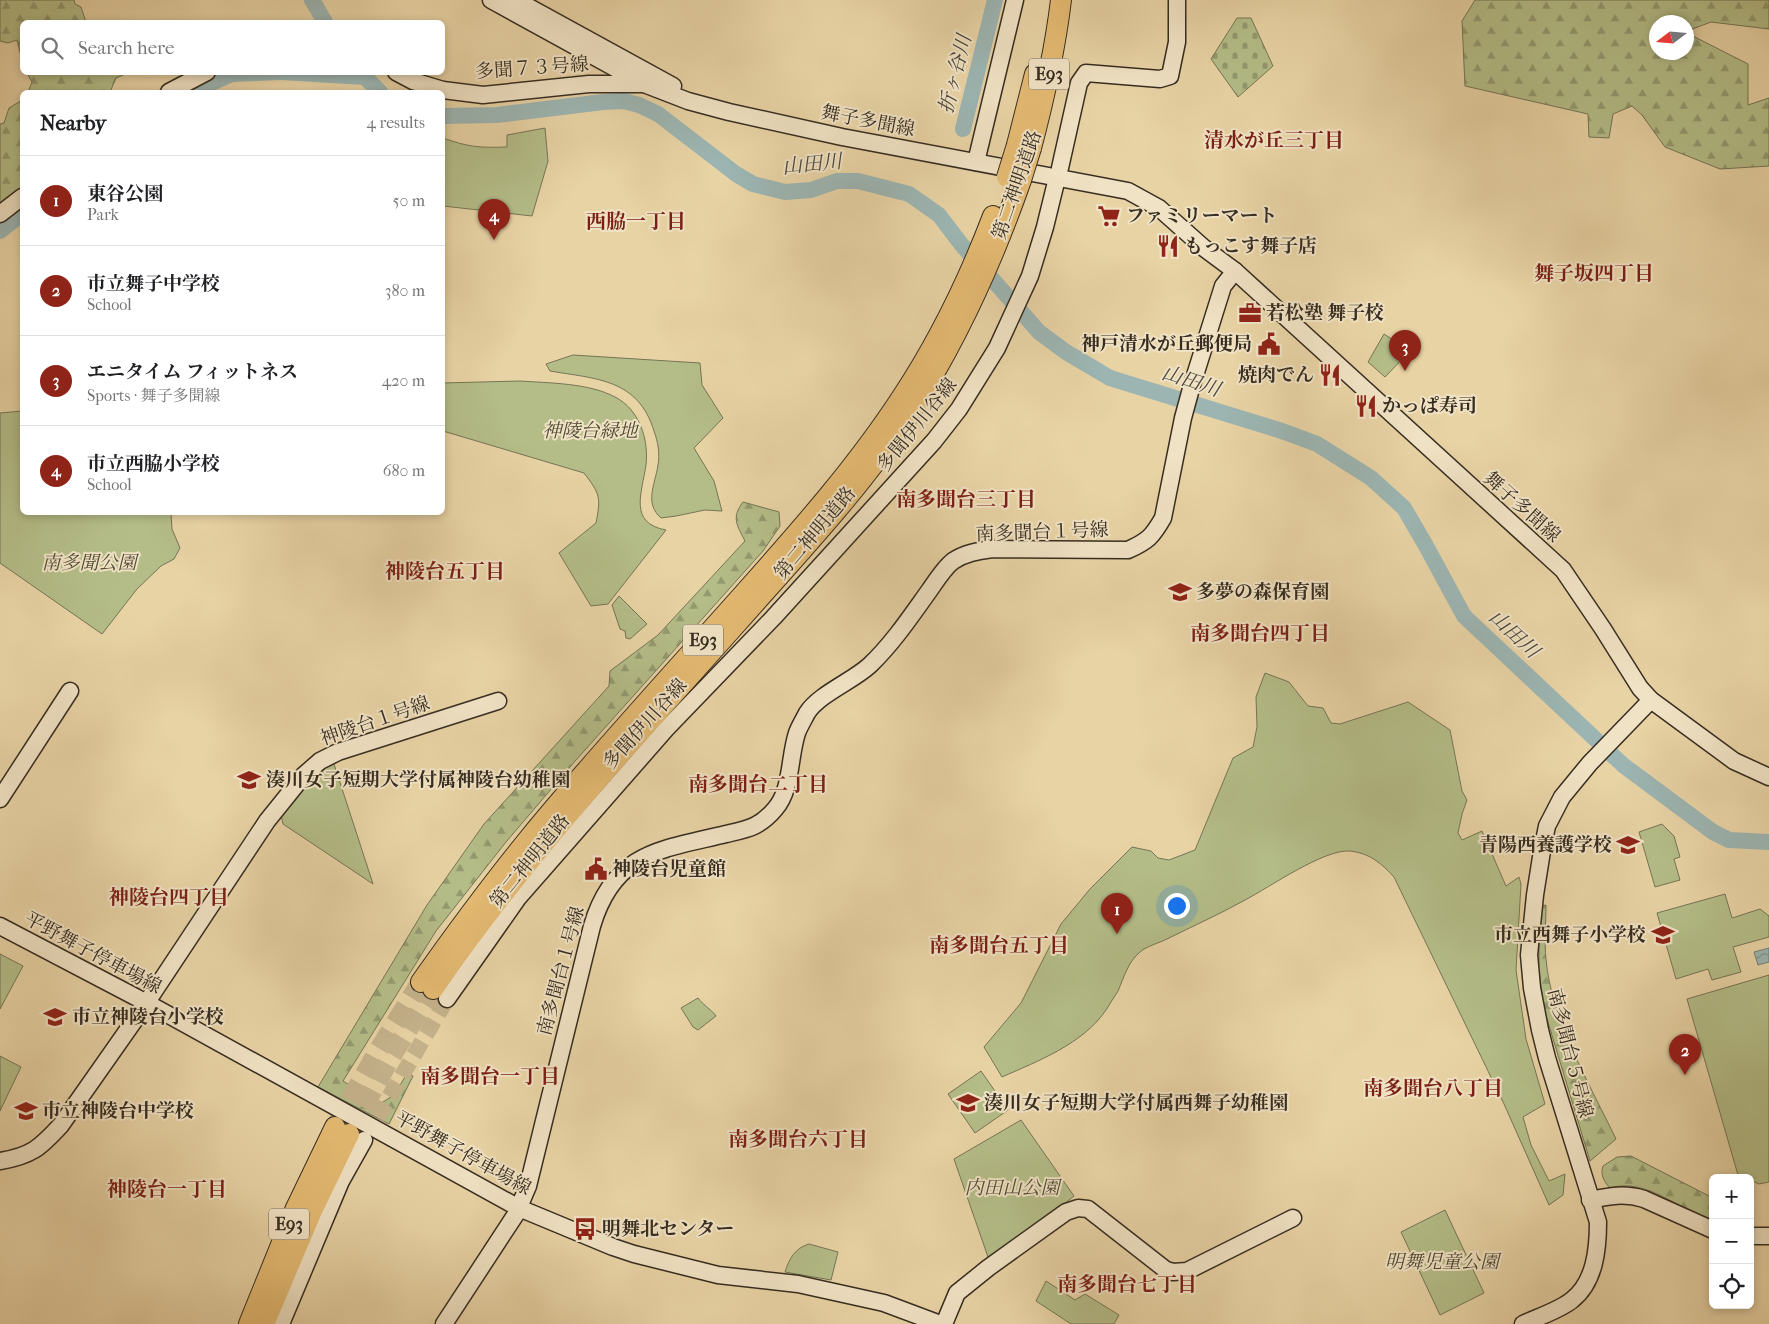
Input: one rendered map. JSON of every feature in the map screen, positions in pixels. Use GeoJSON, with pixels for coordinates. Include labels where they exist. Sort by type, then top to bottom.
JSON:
{"type":"FeatureCollection","features":[{"type":"Feature","properties":{"kind":"highway","name":"第二神明道路"},"geometry":{"type":"LineString","coordinates":[[1024,146],[1029,99],[1040,50],[1047,0]]}},
{"type":"Feature","properties":{"kind":"highway","name":"第二神明道路"},"geometry":{"type":"LineString","coordinates":[[434,990],[485,893],[556,806],[787,546],[848,472],[903,396],[942,328],[970,290],[989,245],[1024,146],[1042,104],[1053,53],[1061,0]]}},
{"type":"Feature","properties":{"kind":"highway","name":"E93"},"geometry":{"type":"LineString","coordinates":[[249,1324],[296,1208],[349,1134]]}},
{"type":"Feature","properties":{"kind":"highway","name":"E93"},"geometry":{"type":"LineString","coordinates":[[264,1324],[311,1213],[349,1134]]}},
{"type":"Feature","properties":{"kind":"street","name":"舞子多聞線"},"geometry":{"type":"LineString","coordinates":[[491,0],[644,84],[688,101],[834,136],[977,157]]}},
{"type":"Feature","properties":{"kind":"street","name":"舞子多聞線"},"geometry":{"type":"LineString","coordinates":[[516,0],[672,85],[711,100],[1058,173],[1128,192],[1160,208],[1204,248],[1235,271],[1563,570],[1640,688],[1651,700],[1734,761],[1769,777]]}},
{"type":"Feature","properties":{"kind":"street"},"geometry":{"type":"LineString","coordinates":[[977,157],[1015,0]]}},
{"type":"Feature","properties":{"kind":"street","name":"多聞伊川谷線"},"geometry":{"type":"LineString","coordinates":[[434,990],[518,898],[666,729],[773,618],[934,441],[980,377],[1006,332],[1030,276],[1045,227],[1079,82],[1086,73],[1160,79],[1170,76],[1177,42],[1177,0]]}},
{"type":"Feature","properties":{"kind":"street"},"geometry":{"type":"LineString","coordinates":[[173,90],[201,75]]}},
{"type":"Feature","properties":{"kind":"street","name":"多聞７３号線"},"geometry":{"type":"LineString","coordinates":[[402,75],[413,81],[443,90]]}},
{"type":"Feature","properties":{"kind":"street","name":"多聞７３号線"},"geometry":{"type":"LineString","coordinates":[[445,90],[483,95],[589,84],[644,84]]}},
{"type":"Feature","properties":{"kind":"street"},"geometry":{"type":"LineString","coordinates":[[0,214],[20,199]]}},
{"type":"Feature","properties":{"kind":"street","name":"南多聞台１号線"},"geometry":{"type":"LineString","coordinates":[[444,1324],[517,1211],[528,1186],[594,919],[604,894],[621,871],[644,856],[680,845],[755,827],[768,817],[777,807],[785,790],[797,732],[809,711],[820,700],[870,666],[895,638],[952,562],[974,551],[983,550],[1128,550],[1145,542],[1163,518],[1183,418],[1192,385],[1223,286],[1235,271]]}},
{"type":"Feature","properties":{"kind":"street"},"geometry":{"type":"LineString","coordinates":[[0,799],[70,691]]}},
{"type":"Feature","properties":{"kind":"street","name":"南多聞台５号線"},"geometry":{"type":"LineString","coordinates":[[1524,1324],[1571,1302],[1580,1293],[1588,1281],[1595,1261],[1598,1242],[1598,1222],[1542,1040],[1532,988],[1530,954],[1535,895],[1547,826],[1562,797],[1590,763],[1651,700]]}},
{"type":"Feature","properties":{"kind":"street","name":"神陵台１号線"},"geometry":{"type":"LineString","coordinates":[[0,1161],[20,1158],[35,1149],[47,1140],[60,1125],[144,1007],[267,821],[304,775],[320,761],[338,752],[498,701]]}},
{"type":"Feature","properties":{"kind":"street","name":"平野舞子停車場線"},"geometry":{"type":"LineString","coordinates":[[0,926],[144,1007],[560,1234],[618,1257],[718,1282],[804,1294],[867,1308],[915,1324]]}},
{"type":"Feature","properties":{"kind":"street","name":"平野舞子停車場線"},"geometry":{"type":"LineString","coordinates":[[0,937],[144,1007]]}},
{"type":"Feature","properties":{"kind":"street"},"geometry":{"type":"LineString","coordinates":[[281,1324],[341,1181],[349,1134]]}},
{"type":"Feature","properties":{"kind":"street"},"geometry":{"type":"LineString","coordinates":[[1590,1200],[1616,1194],[1632,1195],[1709,1228]]}},
{"type":"Feature","properties":{"kind":"street"},"geometry":{"type":"LineString","coordinates":[[942,1324],[958,1293],[988,1268],[1066,1212],[1078,1208],[1088,1209],[1166,1270],[1172,1272],[1187,1271],[1293,1218]]}},
{"type":"Feature","properties":{"kind":"street","name":"平野舞子停車場線"},"geometry":{"type":"LineString","coordinates":[[517,1211],[634,1254],[718,1275],[798,1284],[884,1303],[942,1324]]}},
{"type":"Feature","properties":{"kind":"street"},"geometry":{"type":"LineString","coordinates":[[1754,1236],[1769,1236]]}},
{"type":"Feature","properties":{"kind":"green space"},"geometry":{"type":"Polygon","coordinates":[[[0,0],[74,0],[75,4],[81,7],[85,20],[20,20],[20,52],[17,40],[8,43],[0,41],[0,0]]]}},
{"type":"Feature","properties":{"kind":"green space"},"geometry":{"type":"Polygon","coordinates":[[[1475,0],[1769,0],[1769,29],[1711,22],[1694,28],[1694,15],[1649,15],[1649,60],[1694,60],[1694,37],[1748,64],[1748,105],[1769,98],[1769,166],[1720,169],[1665,147],[1642,115],[1632,106],[1613,114],[1609,138],[1589,137],[1588,114],[1465,86],[1462,21],[1475,0]]]}},
{"type":"Feature","properties":{"kind":"green space"},"geometry":{"type":"Polygon","coordinates":[[[1237,18],[1251,18],[1273,66],[1238,97],[1211,59],[1237,18]]]}},
{"type":"Feature","properties":{"kind":"green space"},"geometry":{"type":"Polygon","coordinates":[[[28,75],[123,75],[116,78],[111,90],[29,90],[32,82],[28,75]]]}},
{"type":"Feature","properties":{"kind":"green space"},"geometry":{"type":"Polygon","coordinates":[[[20,101],[20,190],[0,205],[0,124],[4,123],[9,108],[20,101]]]}},
{"type":"Feature","properties":{"kind":"green space"},"geometry":{"type":"Polygon","coordinates":[[[545,128],[548,161],[532,216],[445,206],[445,139],[474,146],[507,147],[507,135],[545,128]]]}},
{"type":"Feature","properties":{"kind":"green space"},"geometry":{"type":"Polygon","coordinates":[[[1384,334],[1410,351],[1385,377],[1368,362],[1384,334]]]}},
{"type":"Feature","properties":{"kind":"green space"},"geometry":{"type":"Polygon","coordinates":[[[573,355],[700,363],[702,385],[723,418],[694,448],[714,481],[722,511],[705,510],[661,518],[653,506],[652,500],[658,465],[658,444],[647,414],[638,401],[614,384],[584,376],[550,371],[546,364],[573,355]]]}},
{"type":"Feature","properties":{"kind":"green space","name":"神陵台緑地"},"geometry":{"type":"Polygon","coordinates":[[[520,381],[581,386],[605,392],[615,397],[623,402],[636,417],[644,435],[647,455],[640,505],[642,514],[646,521],[666,530],[608,604],[591,606],[559,553],[596,523],[598,496],[584,473],[445,432],[445,383],[520,381]]]}},
{"type":"Feature","properties":{"kind":"green space","name":"南多聞公園"},"geometry":{"type":"Polygon","coordinates":[[[20,411],[20,515],[171,515],[172,529],[180,548],[174,559],[161,566],[137,589],[102,634],[0,563],[0,413],[20,411]]]}},
{"type":"Feature","properties":{"kind":"green space"},"geometry":{"type":"Polygon","coordinates":[[[743,502],[779,512],[780,526],[763,551],[576,760],[506,842],[436,931],[343,1081],[380,1104],[394,1095],[408,1072],[413,1076],[389,1124],[318,1087],[427,905],[484,824],[609,686],[610,671],[658,635],[745,541],[736,522],[737,513],[743,502]]]}},
{"type":"Feature","properties":{"kind":"green space"},"geometry":{"type":"Polygon","coordinates":[[[619,596],[647,624],[630,639],[626,638],[625,631],[620,629],[612,605],[619,596]]]}},
{"type":"Feature","properties":{"kind":"green space"},"geometry":{"type":"Polygon","coordinates":[[[1265,673],[1289,682],[1308,706],[1323,708],[1331,723],[1340,724],[1408,702],[1450,730],[1462,791],[1467,800],[1458,833],[1462,840],[1482,831],[1506,886],[1519,877],[1521,884],[1516,970],[1526,1039],[1545,1104],[1523,1117],[1531,1145],[1549,1181],[1565,1174],[1563,1195],[1549,1205],[1504,1104],[1394,877],[1375,860],[1357,852],[1339,852],[1312,862],[1226,910],[1143,950],[1132,960],[1118,991],[1096,1022],[1085,1033],[1045,1058],[1002,1077],[984,1047],[1021,1003],[1061,924],[1090,889],[1132,847],[1151,851],[1158,858],[1169,860],[1195,850],[1233,758],[1253,747],[1257,727],[1256,697],[1265,673]]]}},
{"type":"Feature","properties":{"kind":"green space"},"geometry":{"type":"Polygon","coordinates":[[[334,764],[373,884],[283,824],[281,815],[298,792],[310,778],[334,764]]]}},
{"type":"Feature","properties":{"kind":"green space"},"geometry":{"type":"Polygon","coordinates":[[[1662,824],[1674,836],[1680,857],[1674,859],[1680,880],[1655,887],[1639,832],[1662,824]]]}},
{"type":"Feature","properties":{"kind":"green space"},"geometry":{"type":"Polygon","coordinates":[[[1725,894],[1732,918],[1760,909],[1769,916],[1769,937],[1733,947],[1741,972],[1712,980],[1708,969],[1676,979],[1657,913],[1725,894]]]}},
{"type":"Feature","properties":{"kind":"green space"},"geometry":{"type":"Polygon","coordinates":[[[1546,905],[1546,959],[1555,1005],[1573,1051],[1616,1139],[1590,1161],[1544,1009],[1539,971],[1539,936],[1542,906],[1546,905]]]}},
{"type":"Feature","properties":{"kind":"green space"},"geometry":{"type":"Polygon","coordinates":[[[0,954],[23,966],[0,1009],[0,954]]]}},
{"type":"Feature","properties":{"kind":"green space"},"geometry":{"type":"Polygon","coordinates":[[[1769,975],[1769,1182],[1759,1184],[1754,1182],[1754,1174],[1738,1174],[1687,999],[1769,975]]]}},
{"type":"Feature","properties":{"kind":"green space"},"geometry":{"type":"Polygon","coordinates":[[[698,998],[716,1016],[698,1030],[693,1027],[681,1008],[698,998]]]}},
{"type":"Feature","properties":{"kind":"green space"},"geometry":{"type":"Polygon","coordinates":[[[0,1056],[21,1067],[0,1111],[0,1056]]]}},
{"type":"Feature","properties":{"kind":"green space"},"geometry":{"type":"Polygon","coordinates":[[[981,1071],[1008,1110],[975,1133],[948,1094],[981,1071]]]}},
{"type":"Feature","properties":{"kind":"green space","name":"内田山公園"},"geometry":{"type":"Polygon","coordinates":[[[1021,1120],[1074,1196],[996,1259],[988,1257],[954,1159],[1021,1120]]]}},
{"type":"Feature","properties":{"kind":"green space"},"geometry":{"type":"Polygon","coordinates":[[[1631,1156],[1709,1196],[1709,1219],[1650,1191],[1624,1186],[1610,1188],[1603,1178],[1603,1166],[1617,1157],[1631,1156]]]}},
{"type":"Feature","properties":{"kind":"green space","name":"明舞児童公園"},"geometry":{"type":"Polygon","coordinates":[[[1445,1210],[1484,1293],[1440,1315],[1401,1232],[1445,1210]]]}},
{"type":"Feature","properties":{"kind":"green space"},"geometry":{"type":"Polygon","coordinates":[[[809,1244],[838,1252],[831,1280],[785,1272],[793,1255],[800,1248],[809,1244]]]}},
{"type":"Feature","properties":{"kind":"green space"},"geometry":{"type":"Polygon","coordinates":[[[1046,1281],[1075,1300],[1085,1294],[1119,1315],[1114,1324],[1071,1324],[1036,1301],[1046,1281]]]}},
{"type":"Feature","properties":{"kind":"water"},"geometry":{"type":"Polygon","coordinates":[[[1769,948],[1769,962],[1758,965],[1754,952],[1769,948]]]}},
{"type":"Feature","properties":{"kind":"waterway","name":"山田川"},"geometry":{"type":"LineString","coordinates":[[312,0],[324,20]]}},
{"type":"Feature","properties":{"kind":"waterway","name":"折ヶ谷川"},"geometry":{"type":"LineString","coordinates":[[963,129],[995,0]]}},
{"type":"Feature","properties":{"kind":"waterway"},"geometry":{"type":"LineString","coordinates":[[196,90],[230,75]]}},
{"type":"Feature","properties":{"kind":"waterway"},"geometry":{"type":"LineString","coordinates":[[331,75],[364,77]]}},
{"type":"Feature","properties":{"kind":"waterway","name":"山田川"},"geometry":{"type":"LineString","coordinates":[[363,75],[378,90]]}},
{"type":"Feature","properties":{"kind":"waterway","name":"山田川"},"geometry":{"type":"LineString","coordinates":[[445,116],[497,115],[624,101],[639,105],[658,114],[736,174],[753,184],[785,192],[811,190],[837,181],[858,181],[909,194],[939,215],[961,244],[1039,332],[1066,352],[1110,378],[1282,431],[1317,444],[1371,478],[1404,508],[1464,616],[1623,765],[1713,832],[1729,840],[1769,842]]}},
{"type":"Feature","properties":{"kind":"waterway"},"geometry":{"type":"LineString","coordinates":[[0,231],[20,216]]}},
{"type":"Feature","properties":{"kind":"tunnel"},"geometry":{"type":"LineString","coordinates":[[335,1127],[377,1053],[421,982]]}},
{"type":"Feature","properties":{"kind":"tunnel"},"geometry":{"type":"LineString","coordinates":[[349,1134],[389,1060],[433,989]]}},
{"type":"Feature","properties":{"kind":"tunnel"},"geometry":{"type":"LineString","coordinates":[[365,1138],[447,999]]}},
{"type":"Feature","properties":{"kind":"place","name":"ファミリーマート"},"geometry":{"type":"Point","coordinates":[1109,216]}},
{"type":"Feature","properties":{"kind":"place","name":"市立西脇小学校"},"geometry":{"type":"Point","coordinates":[494,240]}},
{"type":"Feature","properties":{"kind":"place","name":"もっこす舞子店"},"geometry":{"type":"Point","coordinates":[1168,246]}},
{"type":"Feature","properties":{"kind":"place","name":"若松塾 舞子校"},"geometry":{"type":"Point","coordinates":[1250,313]}},
{"type":"Feature","properties":{"kind":"place","name":"神戸清水が丘郵便局"},"geometry":{"type":"Point","coordinates":[1269,344]}},
{"type":"Feature","properties":{"kind":"place","name":"エニタイム フィットネス"},"geometry":{"type":"Point","coordinates":[1405,371]}},
{"type":"Feature","properties":{"kind":"place","name":"焼肉でん"},"geometry":{"type":"Point","coordinates":[1330,375]}},
{"type":"Feature","properties":{"kind":"place","name":"かっぱ寿司"},"geometry":{"type":"Point","coordinates":[1366,406]}},
{"type":"Feature","properties":{"kind":"place","name":"多夢の森保育園"},"geometry":{"type":"Point","coordinates":[1180,592]}},
{"type":"Feature","properties":{"kind":"place","name":"湊川女子短期大学付属神陵台幼稚園"},"geometry":{"type":"Point","coordinates":[249,780]}},
{"type":"Feature","properties":{"kind":"place","name":"青陽西養護学校"},"geometry":{"type":"Point","coordinates":[1628,845]}},
{"type":"Feature","properties":{"kind":"place","name":"神陵台児童館"},"geometry":{"type":"Point","coordinates":[596,869]}},
{"type":"Feature","properties":{"kind":"place","name":"東谷公園"},"geometry":{"type":"Point","coordinates":[1117,934]}},
{"type":"Feature","properties":{"kind":"place","name":"市立西舞子小学校"},"geometry":{"type":"Point","coordinates":[1663,935]}},
{"type":"Feature","properties":{"kind":"place","name":"市立神陵台小学校"},"geometry":{"type":"Point","coordinates":[55,1017]}},
{"type":"Feature","properties":{"kind":"place","name":"市立舞子中学校"},"geometry":{"type":"Point","coordinates":[1685,1075]}},
{"type":"Feature","properties":{"kind":"place","name":"湊川女子短期大学付属西舞子幼稚園"},"geometry":{"type":"Point","coordinates":[968,1103]}},
{"type":"Feature","properties":{"kind":"place","name":"市立神陵台中学校"},"geometry":{"type":"Point","coordinates":[26,1111]}},
{"type":"Feature","properties":{"kind":"place","name":"明舞北センター"},"geometry":{"type":"Point","coordinates":[585,1229]}},
{"type":"Feature","properties":{"kind":"district","name":"清水が丘三丁目"},"geometry":{"type":"Point","coordinates":[1274,140]}},
{"type":"Feature","properties":{"kind":"district","name":"西脇一丁目"},"geometry":{"type":"Point","coordinates":[636,221]}},
{"type":"Feature","properties":{"kind":"district","name":"舞子坂四丁目"},"geometry":{"type":"Point","coordinates":[1594,273]}},
{"type":"Feature","properties":{"kind":"district","name":"南多聞台三丁目"},"geometry":{"type":"Point","coordinates":[966,499]}},
{"type":"Feature","properties":{"kind":"district","name":"神陵台五丁目"},"geometry":{"type":"Point","coordinates":[445,571]}},
{"type":"Feature","properties":{"kind":"district","name":"南多聞台四丁目"},"geometry":{"type":"Point","coordinates":[1260,633]}},
{"type":"Feature","properties":{"kind":"district","name":"南多聞台二丁目"},"geometry":{"type":"Point","coordinates":[758,784]}},
{"type":"Feature","properties":{"kind":"district","name":"神陵台四丁目"},"geometry":{"type":"Point","coordinates":[169,897]}},
{"type":"Feature","properties":{"kind":"district","name":"南多聞台五丁目"},"geometry":{"type":"Point","coordinates":[999,945]}},
{"type":"Feature","properties":{"kind":"district","name":"南多聞台一丁目"},"geometry":{"type":"Point","coordinates":[490,1076]}},
{"type":"Feature","properties":{"kind":"district","name":"南多聞台八丁目"},"geometry":{"type":"Point","coordinates":[1433,1088]}},
{"type":"Feature","properties":{"kind":"district","name":"南多聞台六丁目"},"geometry":{"type":"Point","coordinates":[798,1139]}},
{"type":"Feature","properties":{"kind":"district","name":"神陵台一丁目"},"geometry":{"type":"Point","coordinates":[167,1189]}},
{"type":"Feature","properties":{"kind":"district","name":"南多聞台七丁目"},"geometry":{"type":"Point","coordinates":[1127,1284]}}]}
